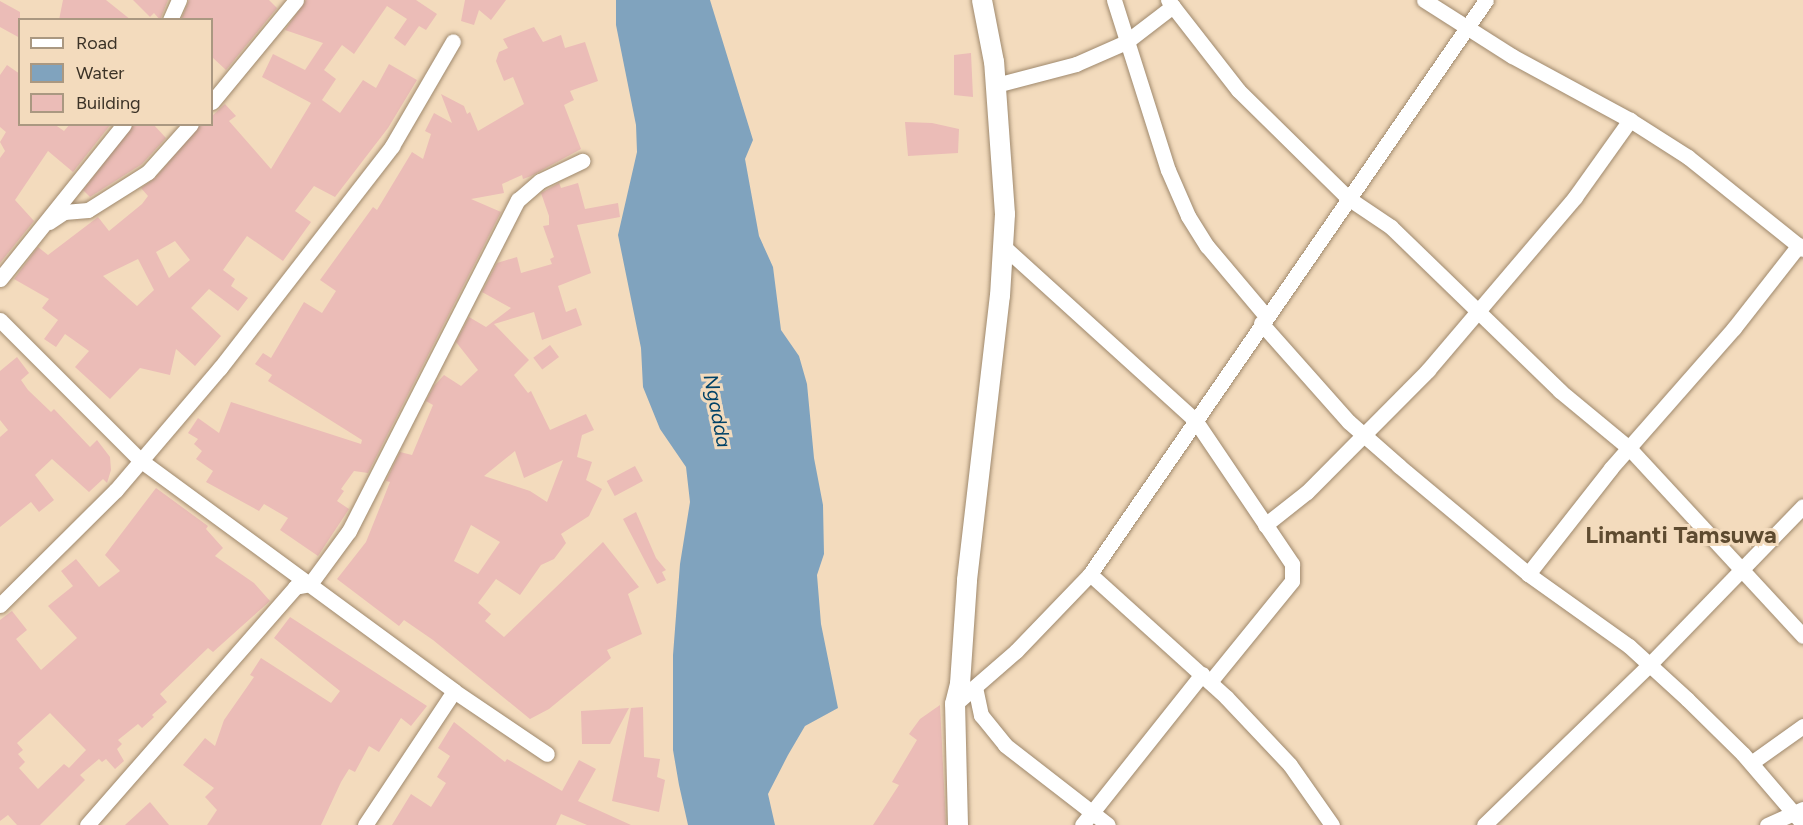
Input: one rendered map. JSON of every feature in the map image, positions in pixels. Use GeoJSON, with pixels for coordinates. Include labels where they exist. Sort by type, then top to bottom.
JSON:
{"type":"FeatureCollection","features":[{"type":"Feature","properties":{"kind":"street"},"geometry":{"type":"LineString","coordinates":[[171,18],[179,0]]}},
{"type":"Feature","properties":{"kind":"street"},"geometry":{"type":"LineString","coordinates":[[213,101],[296,0]]}},
{"type":"Feature","properties":{"kind":"street"},"geometry":{"type":"LineString","coordinates":[[958,825],[955,704],[960,684],[967,580],[1003,246],[1002,145],[996,86],[982,0]]}},
{"type":"Feature","properties":{"kind":"street"},"geometry":{"type":"LineString","coordinates":[[1114,0],[1168,170],[1188,216],[1207,246],[1263,320],[1365,436],[1528,574],[1649,665],[1751,763],[1800,816],[1767,825]]}},
{"type":"Feature","properties":{"kind":"street"},"geometry":{"type":"LineString","coordinates":[[1424,0],[1468,29],[1630,120],[1720,179],[1801,247],[1629,448],[1528,574]]}},
{"type":"Feature","properties":{"kind":"street"},"geometry":{"type":"LineString","coordinates":[[955,704],[1090,574],[1263,320],[1468,29],[1486,0]]}},
{"type":"Feature","properties":{"kind":"street"},"geometry":{"type":"LineString","coordinates":[[996,86],[1076,64],[1126,42],[1170,3],[1238,90],[1348,198],[1391,226],[1560,391],[1629,448],[1803,636]]}},
{"type":"Feature","properties":{"kind":"street"},"geometry":{"type":"LineString","coordinates":[[0,605],[116,490],[220,368],[392,146],[453,41]]}},
{"type":"Feature","properties":{"kind":"street"},"geometry":{"type":"LineString","coordinates":[[1265,525],[1307,492],[1365,436],[1479,314],[1575,196],[1630,120]]}},
{"type":"Feature","properties":{"kind":"street"},"geometry":{"type":"LineString","coordinates":[[0,279],[37,229],[122,126]]}},
{"type":"Feature","properties":{"kind":"street"},"geometry":{"type":"LineString","coordinates":[[37,229],[64,213],[88,210],[148,172],[189,126]]}},
{"type":"Feature","properties":{"kind":"street"},"geometry":{"type":"LineString","coordinates":[[87,825],[295,587],[310,584],[349,531],[386,465],[518,200],[540,181],[582,160]]}},
{"type":"Feature","properties":{"kind":"street"},"geometry":{"type":"LineString","coordinates":[[1003,246],[1195,420],[1292,564],[1292,581],[1206,678],[1082,825]]}},
{"type":"Feature","properties":{"kind":"street"},"geometry":{"type":"LineString","coordinates":[[0,320],[140,460],[454,691],[547,754]]}},
{"type":"Feature","properties":{"kind":"street"},"geometry":{"type":"LineString","coordinates":[[1484,825],[1649,665],[1803,506]]}},
{"type":"Feature","properties":{"kind":"street"},"geometry":{"type":"LineString","coordinates":[[1090,574],[1206,678],[1290,765],[1332,825]]}},
{"type":"Feature","properties":{"kind":"street"},"geometry":{"type":"LineString","coordinates":[[975,687],[981,715],[1005,745],[1108,825]]}},
{"type":"Feature","properties":{"kind":"street"},"geometry":{"type":"LineString","coordinates":[[368,824],[454,691]]}},
{"type":"Feature","properties":{"kind":"street"},"geometry":{"type":"LineString","coordinates":[[1751,763],[1803,726]]}},
{"type":"Feature","properties":{"kind":"water","name":"Ngadda"},"geometry":{"type":"Polygon","coordinates":[[[616,0],[710,0],[753,140],[745,159],[759,236],[773,267],[781,330],[799,356],[807,384],[814,458],[823,505],[824,554],[817,575],[821,624],[838,708],[805,726],[788,755],[768,794],[775,825],[688,825],[679,785],[673,750],[673,655],[680,564],[690,502],[686,467],[660,429],[643,387],[641,348],[618,235],[637,152],[636,125],[616,25],[616,0]]]}},
{"type":"Feature","properties":{"kind":"building"},"geometry":{"type":"Polygon","coordinates":[[[63,0],[106,0],[128,18],[59,18],[63,0]]]}},
{"type":"Feature","properties":{"kind":"building"},"geometry":{"type":"Polygon","coordinates":[[[133,0],[168,0],[161,18],[154,13],[150,17],[133,0]]]}},
{"type":"Feature","properties":{"kind":"building"},"geometry":{"type":"Polygon","coordinates":[[[189,0],[269,0],[277,8],[226,70],[213,58],[213,18],[182,18],[189,0]]]}},
{"type":"Feature","properties":{"kind":"building"},"geometry":{"type":"Polygon","coordinates":[[[306,0],[416,0],[437,14],[426,30],[419,26],[405,46],[394,38],[407,19],[387,6],[354,54],[342,45],[324,70],[336,79],[322,100],[340,113],[363,80],[376,88],[389,64],[417,80],[388,128],[335,197],[314,186],[295,211],[311,222],[283,261],[247,236],[223,270],[235,279],[231,286],[248,298],[238,311],[209,289],[191,308],[221,336],[195,366],[176,349],[170,375],[140,368],[110,399],[75,367],[89,351],[65,334],[56,347],[44,339],[58,320],[42,308],[49,299],[14,279],[38,247],[48,255],[98,217],[109,231],[142,204],[148,196],[141,188],[155,178],[199,126],[213,126],[213,115],[225,104],[236,116],[229,121],[271,169],[311,103],[262,77],[273,54],[305,70],[323,43],[285,30],[306,0]],[[175,241],[156,252],[169,278],[190,260],[175,241]],[[138,259],[103,276],[137,306],[154,290],[138,259]]]}},
{"type":"Feature","properties":{"kind":"building"},"geometry":{"type":"Polygon","coordinates":[[[465,0],[506,0],[491,20],[479,10],[474,25],[461,21],[465,0]]]}},
{"type":"Feature","properties":{"kind":"building"},"geometry":{"type":"Polygon","coordinates":[[[0,1],[20,12],[18,37],[0,27],[0,1]]]}},
{"type":"Feature","properties":{"kind":"building"},"geometry":{"type":"Polygon","coordinates":[[[534,27],[543,42],[561,35],[565,48],[585,42],[598,81],[570,91],[574,100],[564,105],[581,149],[531,176],[523,179],[522,175],[502,184],[504,193],[471,199],[501,212],[368,473],[354,471],[341,489],[344,491],[337,501],[349,509],[318,556],[280,530],[288,518],[264,504],[259,511],[206,482],[213,471],[196,459],[202,451],[194,444],[198,439],[188,433],[198,418],[219,433],[231,402],[361,444],[362,440],[268,381],[272,375],[255,364],[263,353],[271,358],[304,302],[322,313],[336,291],[320,280],[373,207],[377,210],[412,152],[423,159],[431,134],[425,131],[434,113],[452,123],[441,94],[464,106],[467,114],[470,112],[478,131],[524,104],[513,77],[504,81],[496,61],[499,52],[508,48],[503,39],[534,27]]]}},
{"type":"Feature","properties":{"kind":"building"},"geometry":{"type":"Polygon","coordinates":[[[971,53],[973,97],[954,95],[954,55],[971,53]]]}},
{"type":"Feature","properties":{"kind":"building"},"geometry":{"type":"Polygon","coordinates":[[[7,65],[18,73],[18,126],[57,126],[64,131],[68,126],[109,126],[73,172],[48,151],[15,200],[34,221],[0,263],[0,158],[5,151],[0,142],[6,132],[0,127],[0,75],[7,65]]]}},
{"type":"Feature","properties":{"kind":"building"},"geometry":{"type":"Polygon","coordinates":[[[905,122],[932,123],[959,129],[958,153],[908,156],[905,122]]]}},
{"type":"Feature","properties":{"kind":"building"},"geometry":{"type":"Polygon","coordinates":[[[132,126],[155,126],[166,138],[142,164],[90,197],[83,190],[132,126]]]}},
{"type":"Feature","properties":{"kind":"building"},"geometry":{"type":"Polygon","coordinates":[[[559,183],[561,188],[578,183],[585,209],[618,203],[620,217],[577,225],[591,273],[558,286],[566,312],[576,308],[582,325],[542,340],[534,312],[494,324],[529,360],[514,375],[528,393],[531,391],[550,430],[586,414],[594,430],[582,435],[577,457],[592,462],[586,480],[602,489],[589,516],[561,534],[566,543],[554,559],[541,565],[520,595],[496,579],[478,603],[491,614],[485,621],[504,637],[603,542],[639,587],[628,594],[642,634],[607,650],[611,658],[549,709],[530,719],[433,640],[404,620],[399,626],[337,579],[366,542],[390,482],[386,481],[400,452],[412,455],[433,405],[426,401],[434,386],[444,375],[461,386],[478,370],[456,342],[469,317],[486,327],[511,308],[482,292],[497,263],[517,257],[521,273],[552,264],[550,259],[554,257],[543,226],[549,225],[549,216],[541,193],[559,183]],[[515,451],[484,476],[530,491],[547,502],[563,460],[524,478],[515,451]],[[471,525],[454,561],[478,574],[500,542],[471,525]]]}},
{"type":"Feature","properties":{"kind":"building"},"geometry":{"type":"Polygon","coordinates":[[[550,345],[559,357],[542,370],[533,358],[550,345]]]}},
{"type":"Feature","properties":{"kind":"building"},"geometry":{"type":"Polygon","coordinates":[[[17,357],[29,373],[21,380],[28,390],[51,412],[54,409],[90,447],[97,440],[110,457],[111,470],[107,483],[103,479],[89,492],[52,459],[35,475],[54,500],[39,512],[31,502],[0,527],[0,437],[8,430],[0,420],[0,371],[17,357]]]}},
{"type":"Feature","properties":{"kind":"building"},"geometry":{"type":"Polygon","coordinates":[[[635,466],[643,481],[615,496],[607,481],[635,466]]]}},
{"type":"Feature","properties":{"kind":"building"},"geometry":{"type":"Polygon","coordinates":[[[156,488],[208,526],[206,529],[223,548],[215,556],[254,583],[270,601],[213,652],[208,648],[160,694],[167,702],[152,715],[154,717],[142,728],[138,724],[118,740],[122,744],[117,749],[124,761],[115,769],[106,759],[102,762],[99,759],[80,775],[85,780],[40,825],[17,825],[8,815],[0,821],[0,620],[12,611],[27,630],[16,639],[41,670],[77,638],[48,606],[73,586],[61,571],[76,559],[99,587],[120,571],[105,555],[156,488]],[[50,713],[17,743],[23,750],[18,754],[25,762],[19,768],[38,789],[64,764],[69,768],[86,750],[50,713]]]}},
{"type":"Feature","properties":{"kind":"building"},"geometry":{"type":"Polygon","coordinates":[[[636,512],[656,558],[666,570],[662,572],[666,580],[657,584],[623,519],[636,512]]]}},
{"type":"Feature","properties":{"kind":"building"},"geometry":{"type":"Polygon","coordinates":[[[290,617],[427,706],[411,726],[401,718],[379,752],[369,746],[355,772],[349,769],[341,782],[321,825],[207,825],[217,810],[205,797],[214,788],[183,765],[205,738],[215,746],[224,720],[254,677],[250,675],[261,658],[331,703],[340,691],[274,638],[290,617]]]}},
{"type":"Feature","properties":{"kind":"building"},"geometry":{"type":"Polygon","coordinates":[[[940,705],[946,825],[873,825],[899,785],[892,782],[917,740],[909,734],[920,719],[940,705]]]}},
{"type":"Feature","properties":{"kind":"building"},"geometry":{"type":"Polygon","coordinates":[[[643,707],[644,757],[660,759],[657,777],[665,780],[659,812],[612,801],[631,708],[643,707]]]}},
{"type":"Feature","properties":{"kind":"building"},"geometry":{"type":"Polygon","coordinates":[[[629,708],[610,744],[582,744],[581,711],[629,708]]]}},
{"type":"Feature","properties":{"kind":"building"},"geometry":{"type":"Polygon","coordinates":[[[454,722],[505,762],[507,759],[562,791],[579,760],[596,769],[578,801],[631,825],[587,825],[561,814],[556,825],[392,825],[411,794],[431,807],[446,783],[437,777],[450,756],[438,748],[454,722]]]}},
{"type":"Feature","properties":{"kind":"building"},"geometry":{"type":"Polygon","coordinates":[[[150,802],[169,825],[125,825],[150,802]]]}},
{"type":"Feature","properties":{"kind":"district","name":"Limanti Tamsuwa"},"geometry":{"type":"Point","coordinates":[1681,535]}}]}
